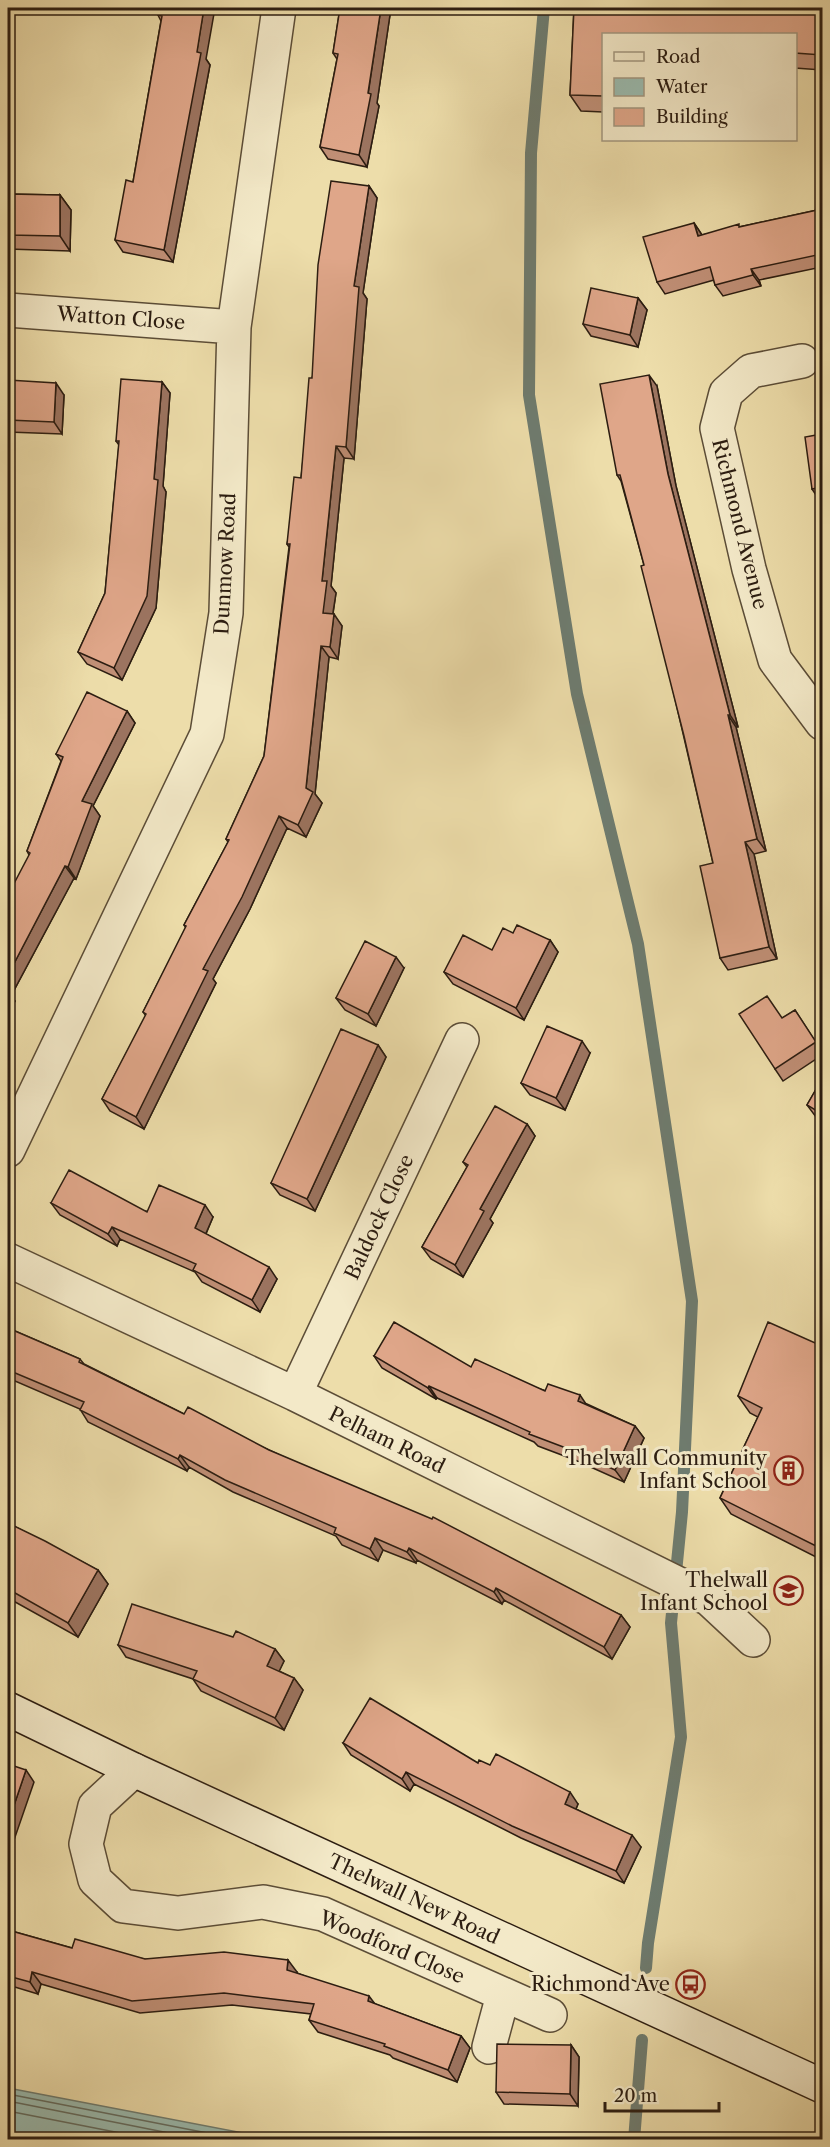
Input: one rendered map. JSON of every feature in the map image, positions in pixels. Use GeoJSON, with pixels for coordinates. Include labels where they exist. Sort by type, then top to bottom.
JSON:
{"type":"FeatureCollection","features":[{"type":"Feature","properties":{"kind":"street","name":"Dunmow Road"},"geometry":{"type":"LineString","coordinates":[[8,1150],[207,734],[226,612],[234,327],[279,8]]}},
{"type":"Feature","properties":{"kind":"street","name":"Watton Close"},"geometry":{"type":"LineString","coordinates":[[8,310],[234,327]]}},
{"type":"Feature","properties":{"kind":"street","name":"Richmond Avenue"},"geometry":{"type":"LineString","coordinates":[[802,361],[751,371],[726,393],[717,428],[748,569],[775,660],[822,723]]}},
{"type":"Feature","properties":{"kind":"street","name":"Baldock Close"},"geometry":{"type":"LineString","coordinates":[[295,1394],[462,1040]]}},
{"type":"Feature","properties":{"kind":"street","name":"Pelham Road"},"geometry":{"type":"LineString","coordinates":[[8,1260],[295,1394],[709,1599],[753,1640]]}},
{"type":"Feature","properties":{"kind":"street","name":"Thelwall New Road"},"geometry":{"type":"LineString","coordinates":[[8,1708],[134,1770],[822,2084]]}},
{"type":"Feature","properties":{"kind":"street","name":"Woodford Close"},"geometry":{"type":"LineString","coordinates":[[134,1770],[95,1806],[86,1844],[96,1880],[123,1906],[178,1913],[263,1902],[323,1914],[550,2015]]}},
{"type":"Feature","properties":{"kind":"street"},"geometry":{"type":"LineString","coordinates":[[489,2047],[503,1995]]}},
{"type":"Feature","properties":{"kind":"water"},"geometry":{"type":"Polygon","coordinates":[[[8,2088],[274,2139],[8,2139],[8,2088]]]}},
{"type":"Feature","properties":{"kind":"building"},"geometry":{"type":"Polygon","coordinates":[[[159,8],[204,8],[197,52],[201,53],[164,250],[115,240],[126,180],[133,182],[162,16],[158,15],[159,8]]]}},
{"type":"Feature","properties":{"kind":"building"},"geometry":{"type":"Polygon","coordinates":[[[340,8],[381,8],[368,93],[371,94],[359,155],[320,147],[338,54],[333,53],[340,8]]]}},
{"type":"Feature","properties":{"kind":"building"},"geometry":{"type":"Polygon","coordinates":[[[574,8],[822,8],[822,55],[797,53],[797,33],[602,33],[602,96],[570,95],[574,8]]]}},
{"type":"Feature","properties":{"kind":"building"},"geometry":{"type":"Polygon","coordinates":[[[331,181],[369,186],[354,286],[359,287],[346,447],[336,446],[322,581],[327,581],[323,613],[334,614],[330,647],[321,646],[306,788],[313,792],[298,825],[279,816],[242,897],[203,969],[208,971],[136,1117],[102,1099],[146,1014],[143,1012],[186,926],[184,925],[229,840],[226,839],[264,756],[290,544],[287,544],[294,477],[301,478],[309,378],[312,378],[318,265],[331,181]]]}},
{"type":"Feature","properties":{"kind":"building"},"geometry":{"type":"Polygon","coordinates":[[[8,194],[60,195],[60,236],[8,235],[8,194]]]}},
{"type":"Feature","properties":{"kind":"building"},"geometry":{"type":"Polygon","coordinates":[[[822,209],[822,254],[751,269],[753,275],[715,285],[710,267],[657,282],[643,237],[694,223],[698,236],[739,224],[739,227],[822,209]]]}},
{"type":"Feature","properties":{"kind":"building"},"geometry":{"type":"Polygon","coordinates":[[[591,288],[638,298],[630,335],[583,324],[591,288]]]}},
{"type":"Feature","properties":{"kind":"building"},"geometry":{"type":"Polygon","coordinates":[[[649,375],[668,474],[730,715],[728,715],[757,839],[745,842],[769,947],[720,958],[700,866],[713,863],[641,566],[644,565],[620,475],[617,475],[600,384],[649,375]]]}},
{"type":"Feature","properties":{"kind":"building"},"geometry":{"type":"Polygon","coordinates":[[[121,379],[162,382],[154,479],[158,480],[147,596],[114,668],[78,652],[105,593],[119,441],[116,441],[121,379]]]}},
{"type":"Feature","properties":{"kind":"building"},"geometry":{"type":"Polygon","coordinates":[[[8,380],[56,383],[54,422],[8,420],[8,380]]]}},
{"type":"Feature","properties":{"kind":"building"},"geometry":{"type":"Polygon","coordinates":[[[822,434],[822,487],[812,489],[805,437],[822,434]]]}},
{"type":"Feature","properties":{"kind":"building"},"geometry":{"type":"Polygon","coordinates":[[[87,692],[127,711],[82,801],[92,804],[68,867],[65,866],[8,975],[8,895],[30,853],[27,851],[63,757],[56,754],[87,692]]]}},
{"type":"Feature","properties":{"kind":"building"},"geometry":{"type":"Polygon","coordinates":[[[517,925],[550,940],[516,1008],[444,972],[463,935],[492,950],[503,928],[513,933],[517,925]]]}},
{"type":"Feature","properties":{"kind":"building"},"geometry":{"type":"Polygon","coordinates":[[[365,941],[396,957],[368,1014],[336,998],[365,941]]]}},
{"type":"Feature","properties":{"kind":"building"},"geometry":{"type":"Polygon","coordinates":[[[767,996],[782,1018],[795,1010],[816,1042],[775,1069],[739,1014],[767,996]]]}},
{"type":"Feature","properties":{"kind":"building"},"geometry":{"type":"Polygon","coordinates":[[[547,1026],[582,1041],[556,1098],[521,1083],[547,1026]]]}},
{"type":"Feature","properties":{"kind":"building"},"geometry":{"type":"Polygon","coordinates":[[[341,1029],[378,1045],[307,1199],[271,1183],[341,1029]]]}},
{"type":"Feature","properties":{"kind":"building"},"geometry":{"type":"Polygon","coordinates":[[[822,1079],[822,1114],[807,1105],[822,1079]]]}},
{"type":"Feature","properties":{"kind":"building"},"geometry":{"type":"Polygon","coordinates":[[[495,1106],[527,1124],[480,1209],[484,1211],[455,1265],[422,1247],[468,1165],[463,1162],[495,1106]]]}},
{"type":"Feature","properties":{"kind":"building"},"geometry":{"type":"Polygon","coordinates":[[[69,1170],[147,1212],[159,1185],[205,1205],[195,1228],[269,1267],[252,1300],[193,1270],[196,1264],[112,1227],[108,1234],[51,1203],[69,1170]]]}},
{"type":"Feature","properties":{"kind":"building"},"geometry":{"type":"Polygon","coordinates":[[[394,1322],[471,1367],[475,1359],[545,1391],[548,1384],[580,1395],[578,1401],[635,1426],[615,1470],[529,1434],[530,1432],[429,1386],[428,1388],[374,1356],[394,1322]]]}},
{"type":"Feature","properties":{"kind":"building","name":"Thelwall Community Infant School"},"geometry":{"type":"Polygon","coordinates":[[[768,1322],[822,1346],[822,1549],[720,1498],[762,1408],[738,1396],[768,1322]]]}},
{"type":"Feature","properties":{"kind":"building"},"geometry":{"type":"Polygon","coordinates":[[[8,1328],[80,1359],[79,1362],[184,1414],[188,1407],[269,1450],[432,1519],[433,1517],[621,1615],[604,1647],[496,1588],[494,1592],[409,1548],[407,1552],[375,1538],[370,1549],[334,1533],[336,1528],[225,1480],[180,1455],[178,1459],[80,1410],[84,1402],[8,1370],[8,1328]]]}},
{"type":"Feature","properties":{"kind":"building"},"geometry":{"type":"Polygon","coordinates":[[[8,1523],[98,1570],[68,1623],[8,1589],[8,1523]]]}},
{"type":"Feature","properties":{"kind":"building"},"geometry":{"type":"Polygon","coordinates":[[[132,1604],[233,1637],[236,1631],[275,1649],[267,1666],[294,1678],[275,1718],[193,1679],[197,1671],[118,1645],[132,1604]]]}},
{"type":"Feature","properties":{"kind":"building"},"geometry":{"type":"Polygon","coordinates":[[[370,1698],[478,1763],[479,1760],[490,1765],[496,1754],[570,1792],[565,1804],[632,1835],[616,1871],[512,1826],[406,1772],[402,1779],[343,1743],[370,1698]]]}},
{"type":"Feature","properties":{"kind":"building"},"geometry":{"type":"Polygon","coordinates":[[[8,1764],[26,1770],[8,1823],[8,1764]]]}},
{"type":"Feature","properties":{"kind":"building"},"geometry":{"type":"Polygon","coordinates":[[[8,1930],[72,1948],[75,1939],[145,1959],[224,1952],[288,1960],[287,1970],[369,1996],[368,2001],[461,2036],[448,2070],[384,2046],[385,2044],[309,2020],[314,2004],[224,1993],[132,2001],[32,1972],[30,1982],[8,1976],[8,1930]]]}},
{"type":"Feature","properties":{"kind":"building"},"geometry":{"type":"Polygon","coordinates":[[[497,2044],[571,2045],[570,2094],[496,2092],[497,2044]]]}},
{"type":"Feature","properties":{"kind":"waterway"},"geometry":{"type":"LineString","coordinates":[[544,8],[531,153],[529,395],[577,694],[638,944],[692,1301],[682,1512],[671,1623],[681,1737],[646,1968]]}},
{"type":"Feature","properties":{"kind":"waterway"},"geometry":{"type":"LineString","coordinates":[[634,2140],[642,2040]]}},
{"type":"Feature","properties":{"kind":"place","name":"Thelwall Community Infant School"},"geometry":{"type":"Point","coordinates":[788,1470]}},
{"type":"Feature","properties":{"kind":"place","name":"Thelwall Infant School"},"geometry":{"type":"Point","coordinates":[789,1591]}},
{"type":"Feature","properties":{"kind":"place","name":"Richmond Ave"},"geometry":{"type":"Point","coordinates":[691,1984]}}]}
